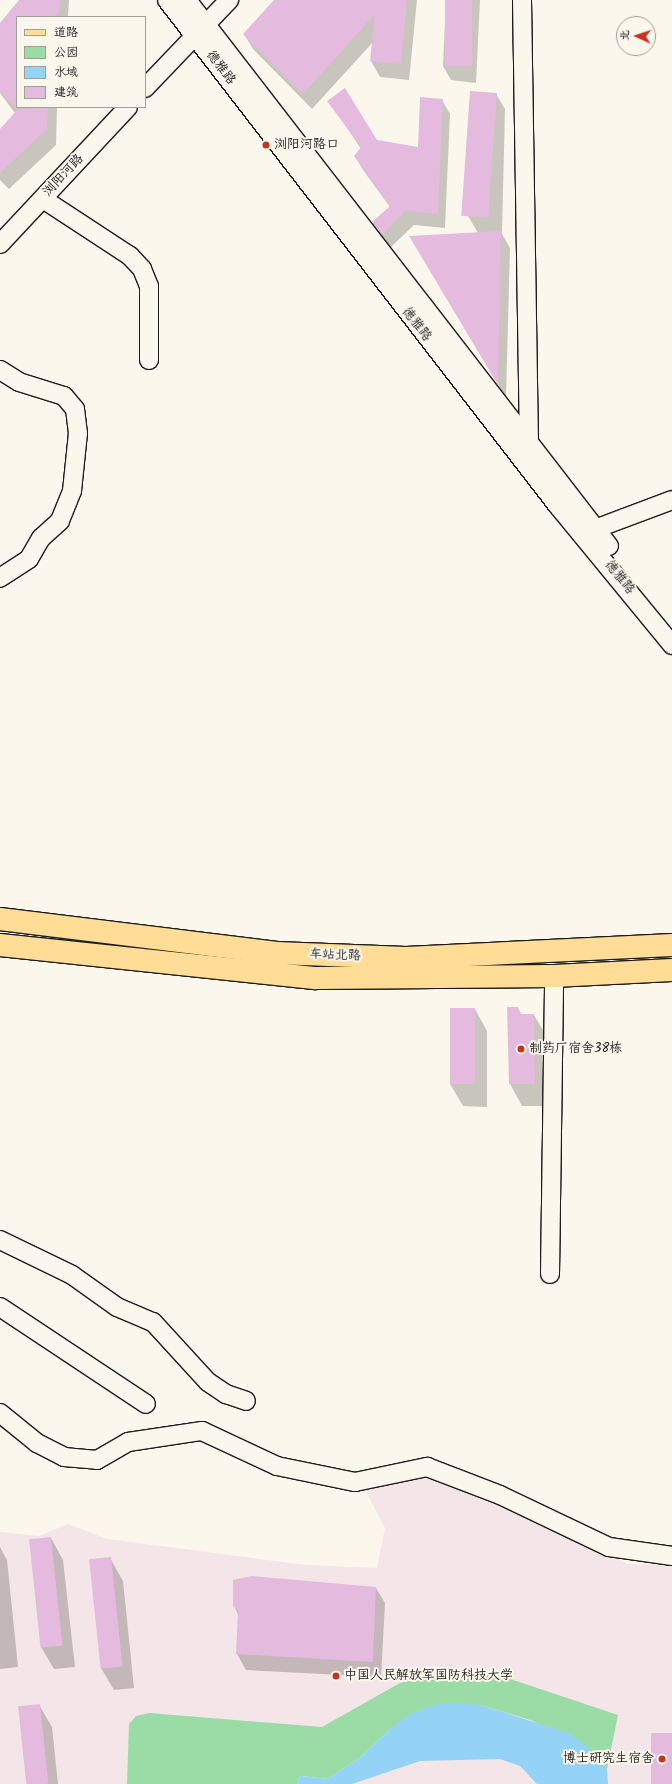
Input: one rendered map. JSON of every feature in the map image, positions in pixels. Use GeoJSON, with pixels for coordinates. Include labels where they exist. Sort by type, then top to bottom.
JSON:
{"type":"FeatureCollection","features":[{"type":"Feature","properties":{"kind":"main road","name":"车站北路"},"geometry":{"type":"LineString","coordinates":[[0,919],[277,953],[406,958],[672,945]]}},
{"type":"Feature","properties":{"kind":"main road","name":"车站北路"},"geometry":{"type":"LineString","coordinates":[[0,945],[316,978],[554,976],[672,970]]}},
{"type":"Feature","properties":{"kind":"street","name":"德雅路"},"geometry":{"type":"LineString","coordinates":[[167,0],[200,29],[672,625]]}},
{"type":"Feature","properties":{"kind":"street"},"geometry":{"type":"LineString","coordinates":[[187,0],[200,29]]}},
{"type":"Feature","properties":{"kind":"street"},"geometry":{"type":"LineString","coordinates":[[146,87],[229,0]]}},
{"type":"Feature","properties":{"kind":"street"},"geometry":{"type":"LineString","coordinates":[[522,0],[529,445]]}},
{"type":"Feature","properties":{"kind":"street","name":"德雅路"},"geometry":{"type":"LineString","coordinates":[[200,29],[381,280],[672,645]]}},
{"type":"Feature","properties":{"kind":"street","name":"浏阳河路"},"geometry":{"type":"LineString","coordinates":[[0,244],[127,108]]}},
{"type":"Feature","properties":{"kind":"street"},"geometry":{"type":"LineString","coordinates":[[43,199],[130,256],[142,269],[149,286],[149,360]]}},
{"type":"Feature","properties":{"kind":"street"},"geometry":{"type":"LineString","coordinates":[[0,370],[19,382],[64,396],[75,409],[78,433],[72,491],[60,521],[41,538],[29,560],[0,578]]}},
{"type":"Feature","properties":{"kind":"street"},"geometry":{"type":"LineString","coordinates":[[595,529],[672,500]]}},
{"type":"Feature","properties":{"kind":"street"},"geometry":{"type":"LineString","coordinates":[[550,1274],[554,976]]}},
{"type":"Feature","properties":{"kind":"street"},"geometry":{"type":"LineString","coordinates":[[0,1240],[72,1276],[117,1307],[153,1322],[208,1382],[226,1394],[246,1401]]}},
{"type":"Feature","properties":{"kind":"street"},"geometry":{"type":"LineString","coordinates":[[0,1307],[146,1404]]}},
{"type":"Feature","properties":{"kind":"street"},"geometry":{"type":"LineString","coordinates":[[0,1413],[53,1453],[72,1458],[97,1460],[128,1442],[202,1430],[277,1466],[355,1482],[427,1466],[500,1495],[609,1547],[672,1556]]}},
{"type":"Feature","properties":{"kind":"shaded area","name":"中国人民解放军国防科技大学"},"geometry":{"type":"Polygon","coordinates":[[[421,1472],[534,1515],[628,1564],[672,1565],[672,1784],[0,1784],[0,1532],[39,1536],[68,1524],[107,1539],[305,1565],[377,1568],[385,1528],[365,1490],[421,1472]]]}},
{"type":"Feature","properties":{"kind":"green space"},"geometry":{"type":"Polygon","coordinates":[[[454,1670],[489,1672],[618,1715],[607,1769],[599,1757],[533,1721],[481,1705],[390,1729],[361,1757],[328,1779],[300,1776],[297,1784],[127,1784],[129,1724],[136,1716],[149,1713],[322,1727],[400,1683],[454,1670]]]}},
{"type":"Feature","properties":{"kind":"water"},"geometry":{"type":"Polygon","coordinates":[[[454,1703],[481,1705],[571,1734],[599,1757],[607,1769],[608,1784],[537,1784],[520,1766],[500,1759],[420,1761],[352,1784],[297,1784],[300,1776],[328,1779],[361,1757],[390,1729],[410,1714],[437,1704],[454,1703]]]}},
{"type":"Feature","properties":{"kind":"building"},"geometry":{"type":"Polygon","coordinates":[[[19,0],[60,0],[59,14],[56,16],[16,16],[17,110],[0,91],[0,23],[19,0]]]}},
{"type":"Feature","properties":{"kind":"building"},"geometry":{"type":"Polygon","coordinates":[[[274,0],[407,0],[401,64],[370,61],[375,14],[303,94],[243,34],[274,0]]]}},
{"type":"Feature","properties":{"kind":"building"},"geometry":{"type":"Polygon","coordinates":[[[445,0],[472,0],[472,66],[445,66],[445,0]]]}},
{"type":"Feature","properties":{"kind":"building"},"geometry":{"type":"Polygon","coordinates":[[[345,88],[377,140],[418,147],[420,97],[443,99],[438,214],[405,211],[382,235],[372,222],[390,206],[354,156],[361,147],[327,101],[345,88]]]}},
{"type":"Feature","properties":{"kind":"building"},"geometry":{"type":"Polygon","coordinates":[[[470,91],[497,93],[488,218],[461,216],[470,91]]]}},
{"type":"Feature","properties":{"kind":"building"},"geometry":{"type":"Polygon","coordinates":[[[48,108],[47,129],[0,173],[0,129],[17,110],[48,108]]]}},
{"type":"Feature","properties":{"kind":"building"},"geometry":{"type":"Polygon","coordinates":[[[501,231],[499,332],[498,385],[409,236],[501,231]]]}},
{"type":"Feature","properties":{"kind":"building","name":"制药厂宿舍38栋"},"geometry":{"type":"Polygon","coordinates":[[[507,1007],[518,1007],[520,1014],[534,1014],[535,1084],[509,1084],[507,1007]]]}},
{"type":"Feature","properties":{"kind":"building"},"geometry":{"type":"Polygon","coordinates":[[[450,1008],[475,1008],[475,1084],[450,1084],[450,1008]]]}},
{"type":"Feature","properties":{"kind":"building"},"geometry":{"type":"Polygon","coordinates":[[[51,1537],[62,1645],[41,1648],[29,1539],[51,1537]]]}},
{"type":"Feature","properties":{"kind":"building"},"geometry":{"type":"Polygon","coordinates":[[[111,1557],[122,1666],[101,1669],[89,1559],[111,1557]]]}},
{"type":"Feature","properties":{"kind":"building"},"geometry":{"type":"Polygon","coordinates":[[[252,1576],[376,1587],[373,1662],[236,1654],[238,1611],[233,1606],[233,1580],[252,1576]]]}},
{"type":"Feature","properties":{"kind":"building"},"geometry":{"type":"Polygon","coordinates":[[[40,1704],[48,1784],[26,1784],[18,1706],[40,1704]]]}},
{"type":"Feature","properties":{"kind":"building","name":"博士研究生宿舍"},"geometry":{"type":"Polygon","coordinates":[[[651,1733],[672,1733],[672,1784],[651,1784],[651,1733]]]}},
{"type":"Feature","properties":{"kind":"place","name":"浏阳河路口"},"geometry":{"type":"Point","coordinates":[266,145]}},
{"type":"Feature","properties":{"kind":"place","name":"制药厂宿舍38栋"},"geometry":{"type":"Point","coordinates":[521,1049]}},
{"type":"Feature","properties":{"kind":"place","name":"中国人民解放军国防科技大学"},"geometry":{"type":"Point","coordinates":[336,1676]}},
{"type":"Feature","properties":{"kind":"place","name":"博士研究生宿舍"},"geometry":{"type":"Point","coordinates":[662,1759]}}]}
